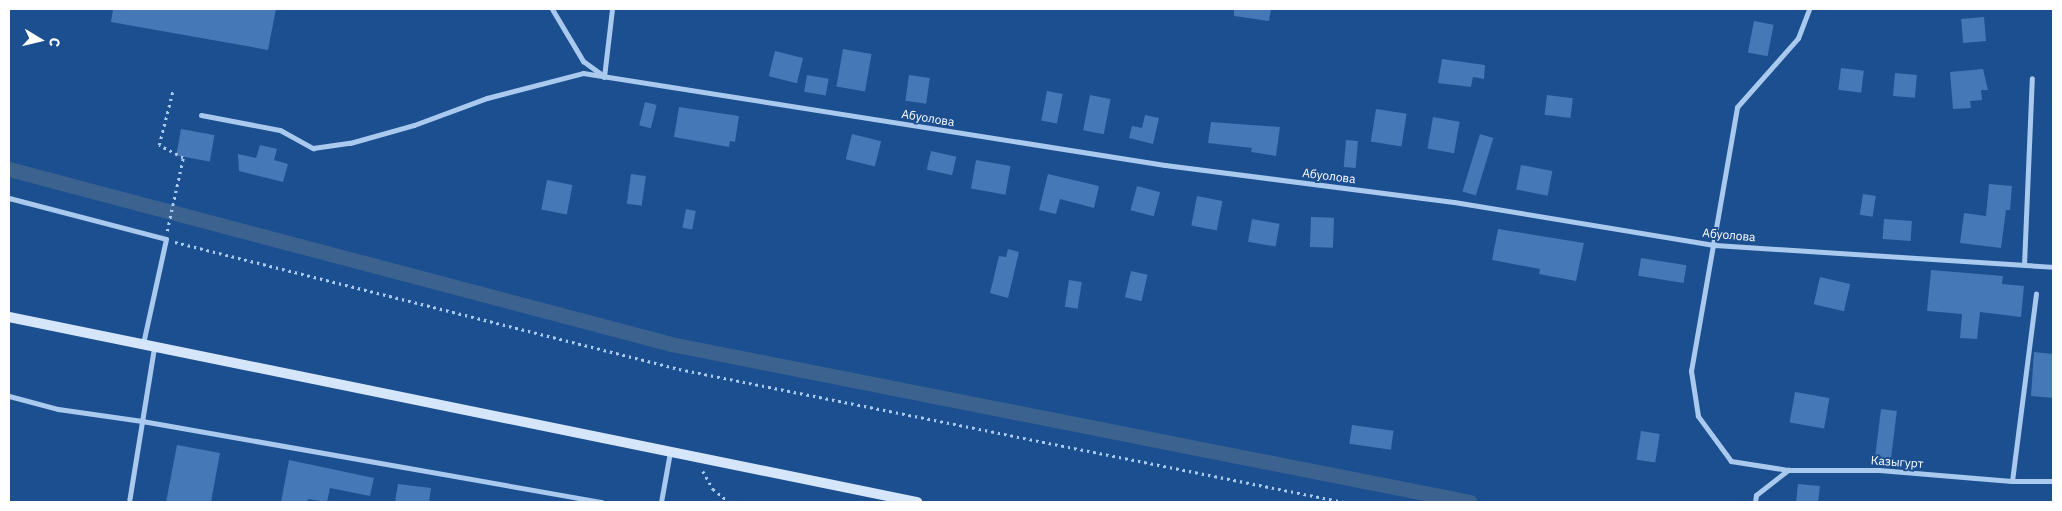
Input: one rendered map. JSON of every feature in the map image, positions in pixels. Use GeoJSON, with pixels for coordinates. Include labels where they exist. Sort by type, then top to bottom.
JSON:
{"type":"FeatureCollection","features":[{"type":"Feature","properties":{"kind":"main road"},"geometry":{"type":"LineString","coordinates":[[9,317],[917,502]]}},
{"type":"Feature","properties":{"kind":"street"},"geometry":{"type":"LineString","coordinates":[[552,9],[584,61],[604,77]]}},
{"type":"Feature","properties":{"kind":"street"},"geometry":{"type":"LineString","coordinates":[[604,77],[612,9]]}},
{"type":"Feature","properties":{"kind":"street","name":"Казыгурт"},"geometry":{"type":"LineString","coordinates":[[1808,9],[1798,38],[1737,107],[1691,371],[1698,416],[1731,462],[1788,470],[1879,470],[2012,481],[2053,482]]}},
{"type":"Feature","properties":{"kind":"street","name":"Абуолова"},"geometry":{"type":"LineString","coordinates":[[201,115],[280,130],[313,148],[350,143],[414,125],[487,98],[583,73],[1165,165],[1454,202],[1714,245],[2053,266]]}},
{"type":"Feature","properties":{"kind":"street"},"geometry":{"type":"LineString","coordinates":[[2024,265],[2032,78]]}},
{"type":"Feature","properties":{"kind":"street"},"geometry":{"type":"LineString","coordinates":[[9,198],[166,239],[143,345]]}},
{"type":"Feature","properties":{"kind":"street"},"geometry":{"type":"LineString","coordinates":[[2012,481],[2036,294]]}},
{"type":"Feature","properties":{"kind":"street"},"geometry":{"type":"LineString","coordinates":[[129,502],[154,347]]}},
{"type":"Feature","properties":{"kind":"street"},"geometry":{"type":"LineString","coordinates":[[9,396],[58,409],[142,421],[602,502]]}},
{"type":"Feature","properties":{"kind":"street"},"geometry":{"type":"LineString","coordinates":[[661,502],[670,452]]}},
{"type":"Feature","properties":{"kind":"street"},"geometry":{"type":"LineString","coordinates":[[1755,502],[1756,495],[1788,470]]}},
{"type":"Feature","properties":{"kind":"path"},"geometry":{"type":"LineString","coordinates":[[173,90],[159,145],[183,158],[166,239],[679,370],[1344,502]]}},
{"type":"Feature","properties":{"kind":"path"},"geometry":{"type":"LineString","coordinates":[[695,457],[713,489],[729,502]]}},
{"type":"Feature","properties":{"kind":"building"},"geometry":{"type":"Polygon","coordinates":[[[113,9],[276,9],[268,50],[111,22],[113,9]]]}},
{"type":"Feature","properties":{"kind":"building"},"geometry":{"type":"Polygon","coordinates":[[[1234,9],[1271,9],[1269,21],[1234,16],[1234,9]]]}},
{"type":"Feature","properties":{"kind":"building"},"geometry":{"type":"Polygon","coordinates":[[[1984,17],[1986,41],[1963,43],[1961,19],[1984,17]]]}},
{"type":"Feature","properties":{"kind":"building"},"geometry":{"type":"Polygon","coordinates":[[[1754,21],[1774,25],[1768,56],[1748,52],[1754,21]]]}},
{"type":"Feature","properties":{"kind":"building"},"geometry":{"type":"Polygon","coordinates":[[[843,49],[872,54],[865,91],[836,86],[843,49]]]}},
{"type":"Feature","properties":{"kind":"building"},"geometry":{"type":"Polygon","coordinates":[[[775,51],[803,58],[797,83],[769,76],[775,51]]]}},
{"type":"Feature","properties":{"kind":"building"},"geometry":{"type":"Polygon","coordinates":[[[1442,59],[1485,65],[1484,79],[1473,77],[1471,87],[1438,83],[1442,59]]]}},
{"type":"Feature","properties":{"kind":"building"},"geometry":{"type":"Polygon","coordinates":[[[1841,68],[1864,71],[1861,93],[1838,90],[1841,68]]]}},
{"type":"Feature","properties":{"kind":"building"},"geometry":{"type":"Polygon","coordinates":[[[1983,69],[1988,90],[1981,90],[1982,100],[1970,101],[1971,108],[1953,109],[1950,72],[1983,69]]]}},
{"type":"Feature","properties":{"kind":"building"},"geometry":{"type":"Polygon","coordinates":[[[1895,73],[1917,75],[1915,98],[1893,96],[1895,73]]]}},
{"type":"Feature","properties":{"kind":"building"},"geometry":{"type":"Polygon","coordinates":[[[807,75],[829,79],[826,96],[804,92],[807,75]]]}},
{"type":"Feature","properties":{"kind":"building"},"geometry":{"type":"Polygon","coordinates":[[[909,75],[930,78],[926,104],[905,101],[909,75]]]}},
{"type":"Feature","properties":{"kind":"building"},"geometry":{"type":"Polygon","coordinates":[[[1047,91],[1063,94],[1057,124],[1041,120],[1047,91]]]}},
{"type":"Feature","properties":{"kind":"building"},"geometry":{"type":"Polygon","coordinates":[[[1090,95],[1111,99],[1104,134],[1083,130],[1090,95]]]}},
{"type":"Feature","properties":{"kind":"building"},"geometry":{"type":"Polygon","coordinates":[[[1547,95],[1573,98],[1570,118],[1545,115],[1547,95]]]}},
{"type":"Feature","properties":{"kind":"building"},"geometry":{"type":"Polygon","coordinates":[[[645,102],[657,105],[651,128],[639,125],[645,102]]]}},
{"type":"Feature","properties":{"kind":"building"},"geometry":{"type":"Polygon","coordinates":[[[679,107],[739,116],[735,142],[730,141],[729,147],[674,137],[679,107]]]}},
{"type":"Feature","properties":{"kind":"building"},"geometry":{"type":"Polygon","coordinates":[[[1376,109],[1407,114],[1401,146],[1371,142],[1376,109]]]}},
{"type":"Feature","properties":{"kind":"building"},"geometry":{"type":"Polygon","coordinates":[[[1145,115],[1159,118],[1153,144],[1129,138],[1132,126],[1142,128],[1145,115]]]}},
{"type":"Feature","properties":{"kind":"building"},"geometry":{"type":"Polygon","coordinates":[[[1433,117],[1460,122],[1454,153],[1427,149],[1433,117]]]}},
{"type":"Feature","properties":{"kind":"building"},"geometry":{"type":"Polygon","coordinates":[[[1211,122],[1280,127],[1276,156],[1251,152],[1252,148],[1208,143],[1211,122]]]}},
{"type":"Feature","properties":{"kind":"building"},"geometry":{"type":"Polygon","coordinates":[[[181,129],[214,135],[210,161],[176,156],[181,129]]]}},
{"type":"Feature","properties":{"kind":"building"},"geometry":{"type":"Polygon","coordinates":[[[852,134],[881,141],[875,166],[846,159],[852,134]]]}},
{"type":"Feature","properties":{"kind":"building"},"geometry":{"type":"Polygon","coordinates":[[[1480,134],[1493,138],[1476,195],[1462,191],[1480,134]]]}},
{"type":"Feature","properties":{"kind":"building"},"geometry":{"type":"Polygon","coordinates":[[[1346,140],[1358,141],[1356,168],[1344,167],[1346,140]]]}},
{"type":"Feature","properties":{"kind":"building"},"geometry":{"type":"Polygon","coordinates":[[[260,145],[277,149],[274,160],[288,164],[283,182],[239,171],[238,154],[256,158],[260,145]]]}},
{"type":"Feature","properties":{"kind":"building"},"geometry":{"type":"Polygon","coordinates":[[[931,151],[956,157],[952,175],[927,170],[931,151]]]}},
{"type":"Feature","properties":{"kind":"building"},"geometry":{"type":"Polygon","coordinates":[[[976,160],[1010,166],[1005,195],[971,189],[976,160]]]}},
{"type":"Feature","properties":{"kind":"building"},"geometry":{"type":"Polygon","coordinates":[[[1521,165],[1552,171],[1548,196],[1516,190],[1521,165]]]}},
{"type":"Feature","properties":{"kind":"building"},"geometry":{"type":"Polygon","coordinates":[[[631,174],[646,176],[642,206],[627,204],[631,174]]]}},
{"type":"Feature","properties":{"kind":"building"},"geometry":{"type":"Polygon","coordinates":[[[1048,174],[1099,186],[1094,208],[1060,199],[1056,214],[1039,210],[1048,174]]]}},
{"type":"Feature","properties":{"kind":"building"},"geometry":{"type":"Polygon","coordinates":[[[547,180],[573,185],[567,214],[541,209],[547,180]]]}},
{"type":"Feature","properties":{"kind":"building"},"geometry":{"type":"Polygon","coordinates":[[[1989,184],[2012,186],[2010,210],[2006,210],[2001,248],[1960,243],[1964,213],[1986,216],[1989,184]]]}},
{"type":"Feature","properties":{"kind":"building"},"geometry":{"type":"Polygon","coordinates":[[[1137,186],[1160,192],[1154,216],[1131,210],[1137,186]]]}},
{"type":"Feature","properties":{"kind":"building"},"geometry":{"type":"Polygon","coordinates":[[[1863,194],[1876,196],[1873,217],[1860,215],[1863,194]]]}},
{"type":"Feature","properties":{"kind":"building"},"geometry":{"type":"Polygon","coordinates":[[[1197,196],[1223,201],[1217,230],[1191,225],[1197,196]]]}},
{"type":"Feature","properties":{"kind":"building"},"geometry":{"type":"Polygon","coordinates":[[[686,209],[696,211],[692,230],[682,228],[686,209]]]}},
{"type":"Feature","properties":{"kind":"building"},"geometry":{"type":"Polygon","coordinates":[[[1311,217],[1334,218],[1333,248],[1310,247],[1311,217]]]}},
{"type":"Feature","properties":{"kind":"building"},"geometry":{"type":"Polygon","coordinates":[[[1252,219],[1280,224],[1276,247],[1248,242],[1252,219]]]}},
{"type":"Feature","properties":{"kind":"building"},"geometry":{"type":"Polygon","coordinates":[[[1884,219],[1912,221],[1911,241],[1883,239],[1884,219]]]}},
{"type":"Feature","properties":{"kind":"building"},"geometry":{"type":"Polygon","coordinates":[[[1498,229],[1584,243],[1576,281],[1539,274],[1540,269],[1492,260],[1498,229]]]}},
{"type":"Feature","properties":{"kind":"building"},"geometry":{"type":"Polygon","coordinates":[[[1008,249],[1019,252],[1008,298],[990,293],[999,256],[1006,257],[1008,249]]]}},
{"type":"Feature","properties":{"kind":"building"},"geometry":{"type":"Polygon","coordinates":[[[1641,258],[1686,265],[1684,283],[1638,276],[1641,258]]]}},
{"type":"Feature","properties":{"kind":"building"},"geometry":{"type":"Polygon","coordinates":[[[1931,270],[2003,276],[2002,284],[2024,286],[2021,317],[1980,312],[1977,339],[1960,338],[1962,314],[1927,311],[1931,270]]]}},
{"type":"Feature","properties":{"kind":"building"},"geometry":{"type":"Polygon","coordinates":[[[1131,271],[1148,275],[1141,301],[1125,297],[1131,271]]]}},
{"type":"Feature","properties":{"kind":"building"},"geometry":{"type":"Polygon","coordinates":[[[1820,277],[1850,284],[1844,311],[1814,304],[1820,277]]]}},
{"type":"Feature","properties":{"kind":"building"},"geometry":{"type":"Polygon","coordinates":[[[1069,280],[1082,282],[1078,309],[1065,307],[1069,280]]]}},
{"type":"Feature","properties":{"kind":"building"},"geometry":{"type":"Polygon","coordinates":[[[2034,352],[2053,354],[2053,398],[2031,396],[2034,352]]]}},
{"type":"Feature","properties":{"kind":"building"},"geometry":{"type":"Polygon","coordinates":[[[1795,392],[1829,398],[1824,429],[1790,423],[1795,392]]]}},
{"type":"Feature","properties":{"kind":"building"},"geometry":{"type":"Polygon","coordinates":[[[1881,409],[1897,411],[1891,460],[1875,458],[1881,409]]]}},
{"type":"Feature","properties":{"kind":"building"},"geometry":{"type":"Polygon","coordinates":[[[1352,425],[1394,431],[1391,450],[1349,444],[1352,425]]]}},
{"type":"Feature","properties":{"kind":"building"},"geometry":{"type":"Polygon","coordinates":[[[1641,431],[1660,434],[1655,463],[1636,460],[1641,431]]]}},
{"type":"Feature","properties":{"kind":"building"},"geometry":{"type":"Polygon","coordinates":[[[177,445],[220,453],[211,502],[166,502],[177,445]]]}},
{"type":"Feature","properties":{"kind":"building"},"geometry":{"type":"Polygon","coordinates":[[[289,460],[374,478],[370,496],[330,488],[327,502],[308,499],[307,502],[281,502],[289,460]]]}},
{"type":"Feature","properties":{"kind":"building"},"geometry":{"type":"Polygon","coordinates":[[[398,484],[431,488],[429,502],[395,502],[398,484]]]}},
{"type":"Feature","properties":{"kind":"building"},"geometry":{"type":"Polygon","coordinates":[[[1798,484],[1820,486],[1818,502],[1796,502],[1798,484]]]}},
{"type":"Feature","properties":{"kind":"waterway"},"geometry":{"type":"LineString","coordinates":[[9,169],[671,344],[1470,502]]}}]}
